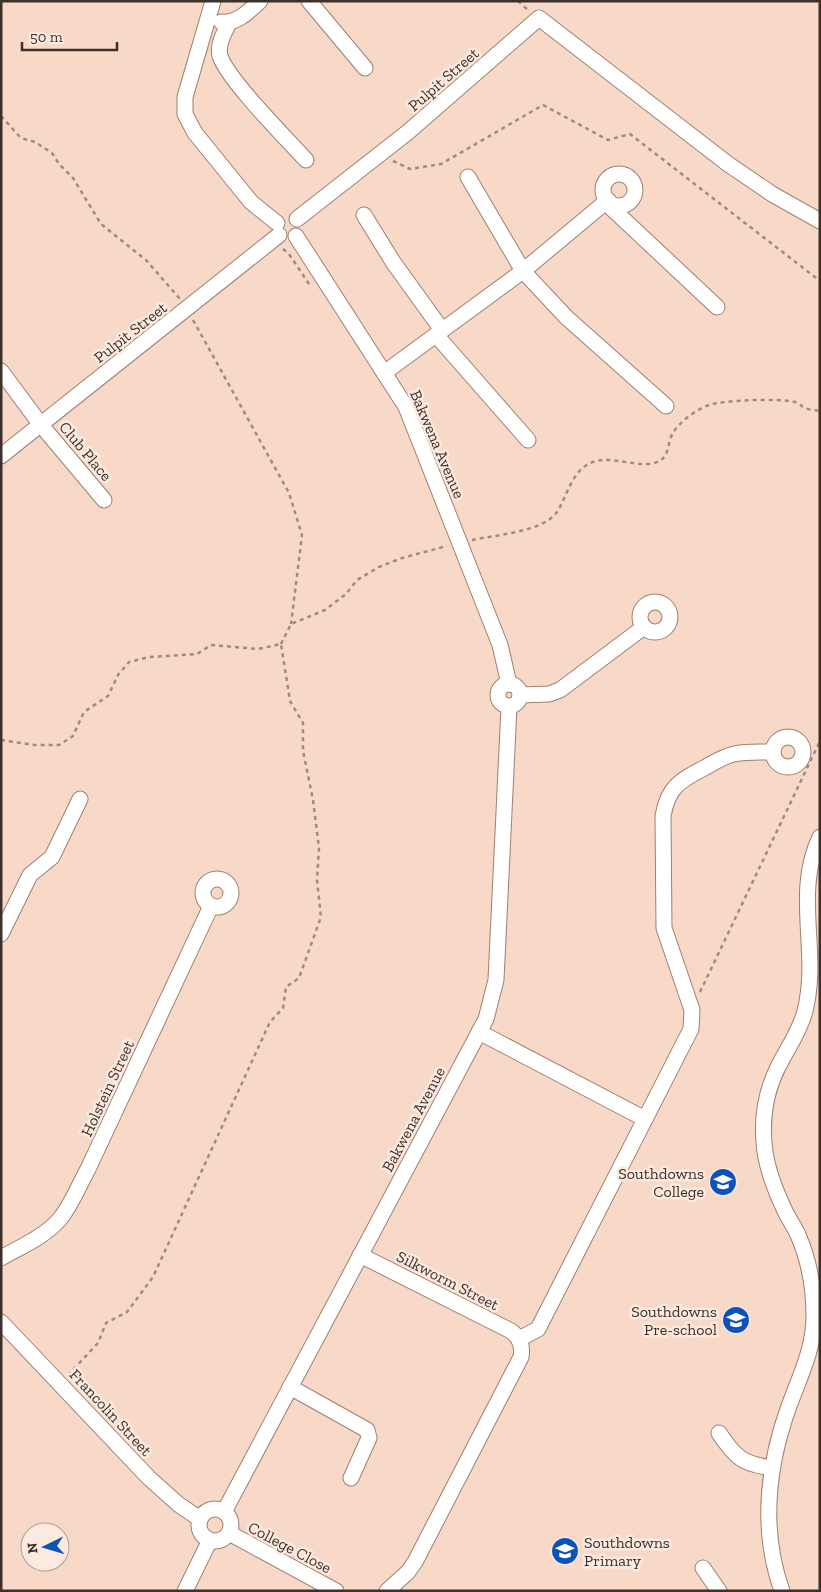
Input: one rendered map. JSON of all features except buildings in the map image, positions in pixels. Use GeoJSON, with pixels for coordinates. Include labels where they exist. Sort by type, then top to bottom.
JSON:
{"type":"FeatureCollection","features":[{"type":"Feature","properties":{"kind":"street"},"geometry":{"type":"LineString","coordinates":[[213,1],[185,97],[186,118],[195,134],[278,236],[287,239],[296,236],[300,228],[297,219],[286,215],[278,236]]}},
{"type":"Feature","properties":{"kind":"street"},"geometry":{"type":"LineString","coordinates":[[207,21],[229,23],[243,16],[260,1]]}},
{"type":"Feature","properties":{"kind":"street"},"geometry":{"type":"LineString","coordinates":[[309,1],[365,68]]}},
{"type":"Feature","properties":{"kind":"street","name":"Pulpit Street"},"geometry":{"type":"LineString","coordinates":[[297,219],[380,154],[539,18],[728,164],[772,194],[820,221]]}},
{"type":"Feature","properties":{"kind":"street"},"geometry":{"type":"LineString","coordinates":[[229,23],[222,36],[219,48],[220,56],[231,74],[306,160]]}},
{"type":"Feature","properties":{"kind":"street"},"geometry":{"type":"LineString","coordinates":[[468,177],[524,271],[566,317],[666,406]]}},
{"type":"Feature","properties":{"kind":"street"},"geometry":{"type":"LineString","coordinates":[[384,373],[524,271],[606,201],[717,307]]}},
{"type":"Feature","properties":{"kind":"street"},"geometry":{"type":"LineString","coordinates":[[364,215],[439,333],[528,440]]}},
{"type":"Feature","properties":{"kind":"street","name":"Pulpit Street"},"geometry":{"type":"LineString","coordinates":[[1,456],[278,236]]}},
{"type":"Feature","properties":{"kind":"street","name":"Bakwena Avenue"},"geometry":{"type":"LineString","coordinates":[[296,236],[406,407],[454,544],[500,645],[509,684]]}},
{"type":"Feature","properties":{"kind":"street","name":"Club Place"},"geometry":{"type":"LineString","coordinates":[[1,371],[41,425],[104,500]]}},
{"type":"Feature","properties":{"kind":"street"},"geometry":{"type":"LineString","coordinates":[[520,695],[549,694],[560,690],[644,627]]}},
{"type":"Feature","properties":{"kind":"street"},"geometry":{"type":"LineString","coordinates":[[509,684],[518,687],[520,695],[517,703],[509,706],[502,704],[498,696],[502,686],[509,684]]}},
{"type":"Feature","properties":{"kind":"street","name":"Bakwena Avenue"},"geometry":{"type":"LineString","coordinates":[[224,1512],[478,1032],[491,1004],[496,980],[509,706]]}},
{"type":"Feature","properties":{"kind":"street"},"geometry":{"type":"LineString","coordinates":[[387,1591],[408,1572],[432,1528],[520,1357],[522,1349],[519,1339],[538,1328],[541,1323],[691,1029],[692,1010],[664,928],[663,816],[670,792],[683,779],[725,757],[740,753],[773,752]]}},
{"type":"Feature","properties":{"kind":"street"},"geometry":{"type":"LineString","coordinates":[[1,934],[30,875],[52,857],[80,799]]}},
{"type":"Feature","properties":{"kind":"street"},"geometry":{"type":"LineString","coordinates":[[782,1591],[770,1539],[769,1487],[779,1435],[808,1359],[814,1316],[812,1289],[805,1253],[770,1174],[765,1151],[764,1112],[777,1070],[805,1012],[811,974],[806,883],[809,864],[820,837]]}},
{"type":"Feature","properties":{"kind":"street","name":"Holstein Street"},"geometry":{"type":"LineString","coordinates":[[1,1258],[60,1220],[122,1098],[210,906]]}},
{"type":"Feature","properties":{"kind":"street"},"geometry":{"type":"LineString","coordinates":[[478,1032],[645,1119]]}},
{"type":"Feature","properties":{"kind":"street","name":"Silkworm Street"},"geometry":{"type":"LineString","coordinates":[[360,1255],[511,1331],[519,1339]]}},
{"type":"Feature","properties":{"kind":"street","name":"Francolin Street"},"geometry":{"type":"LineString","coordinates":[[1,1322],[162,1491],[200,1520]]}},
{"type":"Feature","properties":{"kind":"street"},"geometry":{"type":"LineString","coordinates":[[290,1387],[367,1430],[369,1438],[351,1478]]}},
{"type":"Feature","properties":{"kind":"street"},"geometry":{"type":"LineString","coordinates":[[719,1433],[740,1459],[758,1466],[772,1468]]}},
{"type":"Feature","properties":{"kind":"street"},"geometry":{"type":"LineString","coordinates":[[218,1510],[224,1512],[230,1521],[229,1534],[222,1539],[210,1540],[200,1532],[200,1520],[209,1511],[218,1510]]}},
{"type":"Feature","properties":{"kind":"street","name":"College Close"},"geometry":{"type":"LineString","coordinates":[[229,1534],[336,1591]]}},
{"type":"Feature","properties":{"kind":"street"},"geometry":{"type":"LineString","coordinates":[[185,1591],[210,1540]]}},
{"type":"Feature","properties":{"kind":"street"},"geometry":{"type":"LineString","coordinates":[[703,1568],[719,1591]]}},
{"type":"Feature","properties":{"kind":"path"},"geometry":{"type":"LineString","coordinates":[[380,154],[410,169],[440,164],[543,105],[608,140],[630,134],[820,281]]}},
{"type":"Feature","properties":{"kind":"path"},"geometry":{"type":"LineString","coordinates":[[1,116],[21,138],[35,142],[52,154],[58,164],[73,178],[101,224],[146,260],[177,294],[220,367],[289,493],[302,535],[291,624],[280,644]]}},
{"type":"Feature","properties":{"kind":"path"},"geometry":{"type":"LineString","coordinates":[[278,236],[284,250],[289,254],[316,295]]}},
{"type":"Feature","properties":{"kind":"path"},"geometry":{"type":"LineString","coordinates":[[291,624],[325,610],[346,594],[357,580],[379,567],[454,544],[543,524],[556,514],[576,475],[585,466],[598,460],[633,464],[655,462],[664,457],[669,450],[673,431],[709,405],[776,401],[797,402],[806,409],[820,411]]}},
{"type":"Feature","properties":{"kind":"path"},"geometry":{"type":"LineString","coordinates":[[444,539],[454,544]]}},
{"type":"Feature","properties":{"kind":"path"},"geometry":{"type":"LineString","coordinates":[[692,1010],[820,741]]}},
{"type":"Feature","properties":{"kind":"place","name":"Southdowns College"},"geometry":{"type":"Point","coordinates":[723,1182]}},
{"type":"Feature","properties":{"kind":"place","name":"Southdowns Pre-school"},"geometry":{"type":"Point","coordinates":[736,1320]}},
{"type":"Feature","properties":{"kind":"place","name":"Southdowns Primary"},"geometry":{"type":"Point","coordinates":[565,1551]}}]}
